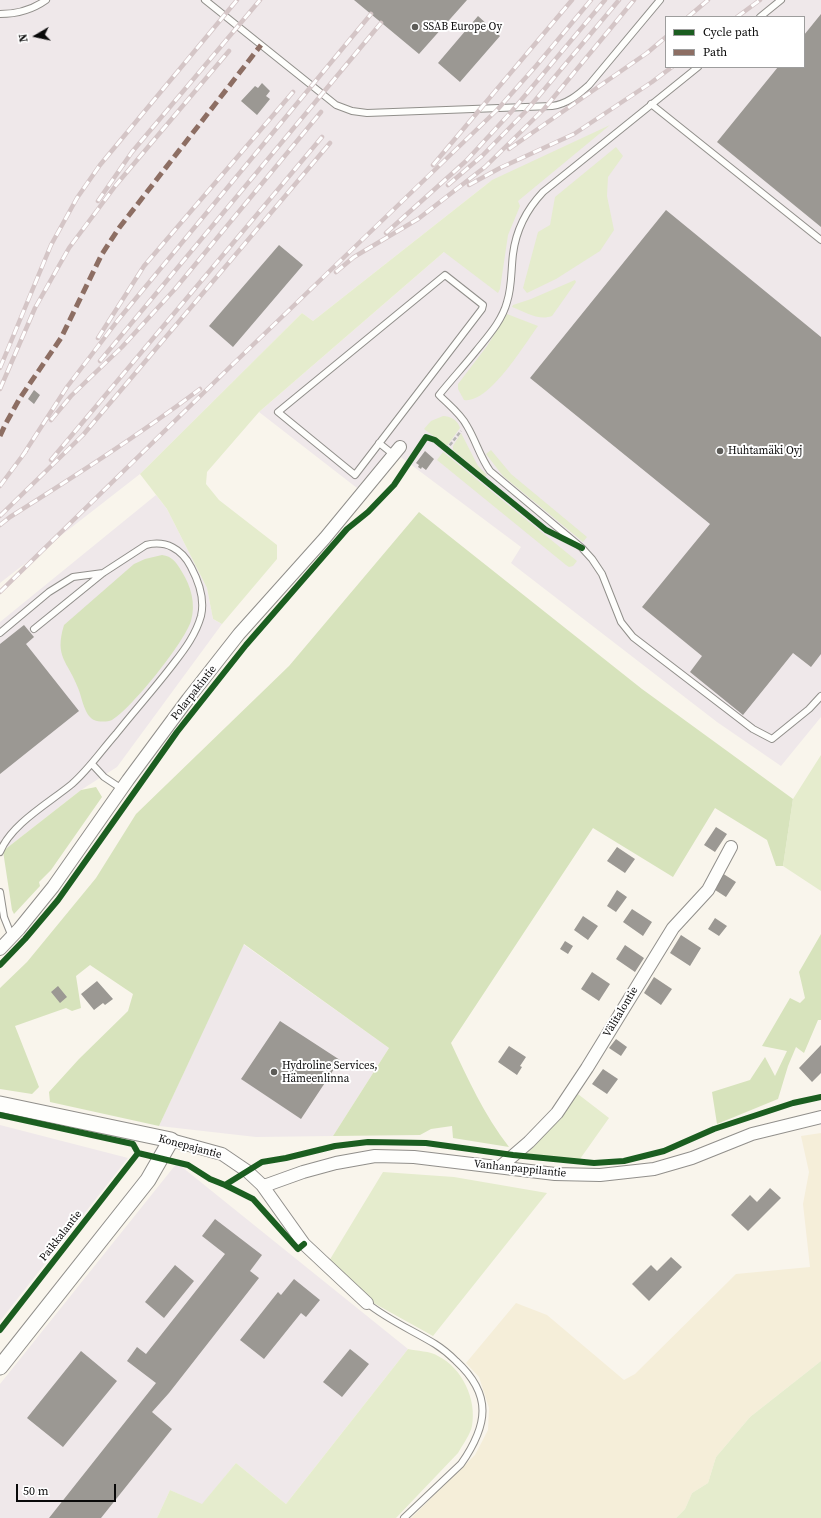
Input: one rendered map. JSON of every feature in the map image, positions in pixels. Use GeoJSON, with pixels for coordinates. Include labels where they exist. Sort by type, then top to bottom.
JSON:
{"type":"FeatureCollection","features":[{"type":"Feature","properties":{"kind":"street","name":"Polarpakintie"},"geometry":{"type":"LineString","coordinates":[[0,949],[12,937],[53,887],[188,699],[239,634],[325,538],[397,451]]}},
{"type":"Feature","properties":{"kind":"street","name":"Välitalontie"},"geometry":{"type":"LineString","coordinates":[[500,1167],[529,1142],[557,1113],[587,1068],[673,928],[708,890],[731,847]]}},
{"type":"Feature","properties":{"kind":"street","name":"Konepajantie"},"geometry":{"type":"LineString","coordinates":[[0,1104],[171,1140],[222,1154],[247,1171],[262,1185],[304,1244],[367,1303]]}},
{"type":"Feature","properties":{"kind":"street","name":"Vanhanpappilantie"},"geometry":{"type":"LineString","coordinates":[[262,1185],[264,1186],[303,1172],[336,1163],[376,1156],[414,1157],[555,1174],[600,1175],[654,1169],[692,1158],[752,1134],[821,1117]]}},
{"type":"Feature","properties":{"kind":"street"},"geometry":{"type":"LineString","coordinates":[[0,1367],[148,1180],[171,1140]]}},
{"type":"Feature","properties":{"kind":"lane"},"geometry":{"type":"LineString","coordinates":[[0,14],[23,11],[46,0]]}},
{"type":"Feature","properties":{"kind":"lane"},"geometry":{"type":"LineString","coordinates":[[205,0],[336,104],[352,111],[367,113],[546,107],[560,104],[578,94],[589,85],[660,0]]}},
{"type":"Feature","properties":{"kind":"lane"},"geometry":{"type":"LineString","coordinates":[[761,16],[781,0]]}},
{"type":"Feature","properties":{"kind":"lane"},"geometry":{"type":"LineString","coordinates":[[697,68],[543,192],[528,211],[520,226],[515,243],[510,290],[508,302],[504,312],[490,333],[439,396],[462,418],[467,425],[481,456],[490,471],[582,548],[599,567],[621,622],[628,632],[740,720],[772,739],[809,709],[821,696]]}},
{"type":"Feature","properties":{"kind":"lane"},"geometry":{"type":"LineString","coordinates":[[651,104],[821,240]]}},
{"type":"Feature","properties":{"kind":"lane"},"geometry":{"type":"LineString","coordinates":[[445,275],[483,305],[482,309],[379,443],[355,474],[278,412],[445,275]]}},
{"type":"Feature","properties":{"kind":"lane"},"geometry":{"type":"LineString","coordinates":[[379,443],[397,451]]}},
{"type":"Feature","properties":{"kind":"lane"},"geometry":{"type":"LineString","coordinates":[[0,852],[3,843],[29,816],[72,783],[92,764],[154,689],[195,633],[203,604],[197,579],[189,563],[178,551],[169,545],[162,543],[146,545],[103,573],[34,629]]}},
{"type":"Feature","properties":{"kind":"lane"},"geometry":{"type":"LineString","coordinates":[[0,633],[49,592],[74,577],[103,573]]}},
{"type":"Feature","properties":{"kind":"lane"},"geometry":{"type":"LineString","coordinates":[[92,764],[104,777],[122,789]]}},
{"type":"Feature","properties":{"kind":"lane"},"geometry":{"type":"LineString","coordinates":[[0,836],[3,843]]}},
{"type":"Feature","properties":{"kind":"lane"},"geometry":{"type":"LineString","coordinates":[[0,892],[4,917],[12,937]]}},
{"type":"Feature","properties":{"kind":"lane"},"geometry":{"type":"LineString","coordinates":[[367,1303],[385,1317],[434,1344],[447,1353],[469,1374],[477,1387],[482,1401],[483,1409],[481,1424],[476,1440],[466,1457],[461,1464],[404,1518]]}},
{"type":"Feature","properties":{"kind":"path"},"geometry":{"type":"LineString","coordinates":[[446,450],[460,431],[467,425]]}},
{"type":"Feature","properties":{"kind":"path"},"geometry":{"type":"LineString","coordinates":[[441,445],[452,454]]}},
{"type":"Feature","properties":{"kind":"shaded area"},"geometry":{"type":"Polygon","coordinates":[[[0,0],[821,0],[821,717],[781,766],[717,722],[511,563],[521,547],[390,449],[357,488],[259,412],[444,252],[492,180],[313,321],[302,313],[140,474],[0,583],[0,0]]]}},
{"type":"Feature","properties":{"kind":"shaded area"},"geometry":{"type":"Polygon","coordinates":[[[156,495],[167,509],[207,588],[213,619],[222,624],[117,767],[81,790],[3,851],[0,848],[0,622],[156,495]]]}},
{"type":"Feature","properties":{"kind":"shaded area"},"geometry":{"type":"Polygon","coordinates":[[[243,944],[389,1048],[333,1136],[256,1137],[159,1126],[243,944]]]}},
{"type":"Feature","properties":{"kind":"shaded area"},"geometry":{"type":"Polygon","coordinates":[[[0,1125],[128,1158],[0,1321],[0,1125]]]}},
{"type":"Feature","properties":{"kind":"shaded area"},"geometry":{"type":"Polygon","coordinates":[[[821,1133],[821,1361],[750,1417],[716,1457],[708,1483],[692,1493],[685,1509],[676,1518],[411,1518],[475,1455],[488,1430],[489,1408],[479,1377],[466,1363],[516,1303],[547,1315],[624,1380],[635,1374],[736,1274],[810,1267],[803,1204],[809,1172],[801,1136],[821,1133]]]}},
{"type":"Feature","properties":{"kind":"shaded area"},"geometry":{"type":"Polygon","coordinates":[[[177,1163],[408,1349],[286,1504],[236,1463],[202,1505],[170,1490],[157,1518],[0,1518],[0,1384],[177,1163]]]}},
{"type":"Feature","properties":{"kind":"green space"},"geometry":{"type":"Polygon","coordinates":[[[610,125],[518,201],[520,206],[508,235],[500,289],[498,293],[444,252],[259,412],[207,472],[206,484],[219,500],[277,545],[277,559],[222,624],[213,619],[207,588],[167,509],[140,474],[302,313],[313,321],[492,180],[610,125]]]}},
{"type":"Feature","properties":{"kind":"green space"},"geometry":{"type":"Polygon","coordinates":[[[616,147],[623,156],[608,177],[607,196],[614,230],[600,251],[556,279],[527,293],[523,288],[538,232],[550,225],[555,197],[616,147]]]}},
{"type":"Feature","properties":{"kind":"green space"},"geometry":{"type":"Polygon","coordinates":[[[575,280],[576,282],[552,316],[537,317],[512,307],[513,305],[575,280]]]}},
{"type":"Feature","properties":{"kind":"green space"},"geometry":{"type":"Polygon","coordinates":[[[507,314],[538,326],[515,359],[495,383],[484,393],[474,399],[464,400],[458,389],[458,384],[487,346],[507,314]]]}},
{"type":"Feature","properties":{"kind":"green space"},"geometry":{"type":"Polygon","coordinates":[[[443,416],[453,419],[460,428],[447,446],[424,429],[431,421],[443,416]]]}},
{"type":"Feature","properties":{"kind":"green space"},"geometry":{"type":"Polygon","coordinates":[[[461,433],[478,466],[487,475],[485,477],[453,450],[453,446],[461,433]]]}},
{"type":"Feature","properties":{"kind":"green space"},"geometry":{"type":"Polygon","coordinates":[[[491,450],[511,474],[587,537],[583,542],[503,476],[486,454],[491,450]]]}},
{"type":"Feature","properties":{"kind":"green space"},"geometry":{"type":"Polygon","coordinates":[[[443,452],[577,561],[573,566],[569,567],[566,565],[437,460],[443,452]]]}},
{"type":"Feature","properties":{"kind":"green space"},"geometry":{"type":"Polygon","coordinates":[[[419,512],[642,689],[793,799],[783,866],[776,866],[767,840],[715,808],[673,877],[593,828],[451,1043],[484,1110],[509,1147],[453,1138],[452,1126],[431,1129],[420,1135],[333,1136],[389,1048],[244,944],[159,1126],[50,1102],[49,1092],[79,1059],[128,1011],[133,994],[90,965],[76,976],[81,1008],[72,1011],[66,1008],[15,1026],[39,1087],[32,1094],[0,1089],[0,988],[27,962],[96,878],[136,814],[289,666],[419,512]]]}},
{"type":"Feature","properties":{"kind":"green space"},"geometry":{"type":"Polygon","coordinates":[[[162,555],[171,558],[176,563],[188,583],[193,602],[191,621],[168,659],[144,690],[112,720],[103,722],[94,720],[86,710],[78,688],[61,652],[61,636],[64,625],[134,564],[145,559],[162,555]]]}},
{"type":"Feature","properties":{"kind":"green space"},"geometry":{"type":"Polygon","coordinates":[[[821,755],[821,891],[783,866],[793,799],[821,755]]]}},
{"type":"Feature","properties":{"kind":"green space"},"geometry":{"type":"Polygon","coordinates":[[[96,787],[102,797],[51,870],[39,882],[40,886],[14,914],[12,910],[3,851],[81,790],[96,787]]]}},
{"type":"Feature","properties":{"kind":"green space"},"geometry":{"type":"Polygon","coordinates":[[[821,934],[821,1020],[818,1020],[804,1053],[796,1047],[788,1066],[778,1099],[717,1124],[712,1092],[750,1080],[765,1057],[775,1076],[787,1051],[762,1046],[790,998],[800,1003],[805,998],[799,972],[821,934]]]}},
{"type":"Feature","properties":{"kind":"green space"},"geometry":{"type":"Polygon","coordinates":[[[574,1091],[609,1118],[580,1159],[555,1160],[522,1153],[574,1091]]]}},
{"type":"Feature","properties":{"kind":"green space"},"geometry":{"type":"Polygon","coordinates":[[[383,1172],[454,1177],[547,1193],[433,1336],[370,1301],[329,1261],[383,1172]]]}},
{"type":"Feature","properties":{"kind":"green space"},"geometry":{"type":"Polygon","coordinates":[[[408,1349],[435,1354],[447,1361],[454,1368],[461,1376],[470,1395],[473,1416],[471,1429],[458,1453],[396,1518],[157,1518],[170,1490],[202,1504],[236,1463],[286,1504],[408,1349]]]}},
{"type":"Feature","properties":{"kind":"green space"},"geometry":{"type":"Polygon","coordinates":[[[821,1361],[821,1518],[676,1518],[685,1509],[692,1493],[708,1483],[716,1457],[750,1417],[821,1361]]]}},
{"type":"Feature","properties":{"kind":"building","name":"SSAB Europe Oy"},"geometry":{"type":"Polygon","coordinates":[[[354,0],[467,0],[419,54],[354,0]]]}},
{"type":"Feature","properties":{"kind":"building"},"geometry":{"type":"Polygon","coordinates":[[[821,14],[821,227],[717,142],[777,68],[805,68],[805,34],[821,14]]]}},
{"type":"Feature","properties":{"kind":"building"},"geometry":{"type":"Polygon","coordinates":[[[478,16],[500,36],[460,82],[438,63],[478,16]]]}},
{"type":"Feature","properties":{"kind":"building"},"geometry":{"type":"Polygon","coordinates":[[[262,83],[270,91],[266,96],[270,99],[257,115],[241,101],[255,86],[258,88],[262,83]]]}},
{"type":"Feature","properties":{"kind":"building","name":"Huhtamäki Oyj"},"geometry":{"type":"Polygon","coordinates":[[[666,210],[821,337],[821,654],[811,667],[793,653],[743,715],[690,672],[702,656],[642,607],[710,524],[530,378],[666,210]]]}},
{"type":"Feature","properties":{"kind":"building"},"geometry":{"type":"Polygon","coordinates":[[[279,245],[303,265],[233,347],[209,326],[279,245]]]}},
{"type":"Feature","properties":{"kind":"building"},"geometry":{"type":"Polygon","coordinates":[[[34,390],[40,395],[34,404],[28,399],[34,390]]]}},
{"type":"Feature","properties":{"kind":"building"},"geometry":{"type":"Polygon","coordinates":[[[425,451],[434,459],[426,470],[422,467],[421,469],[418,467],[419,465],[416,463],[425,451]]]}},
{"type":"Feature","properties":{"kind":"building"},"geometry":{"type":"Polygon","coordinates":[[[24,625],[34,637],[26,644],[79,711],[0,774],[0,644],[24,625]]]}},
{"type":"Feature","properties":{"kind":"building"},"geometry":{"type":"Polygon","coordinates":[[[716,827],[727,834],[715,852],[704,845],[716,827]]]}},
{"type":"Feature","properties":{"kind":"building"},"geometry":{"type":"Polygon","coordinates":[[[617,847],[635,859],[625,873],[607,861],[617,847]]]}},
{"type":"Feature","properties":{"kind":"building"},"geometry":{"type":"Polygon","coordinates":[[[722,873],[736,882],[726,897],[712,888],[722,873]]]}},
{"type":"Feature","properties":{"kind":"building"},"geometry":{"type":"Polygon","coordinates":[[[617,890],[627,897],[616,912],[607,906],[617,890]]]}},
{"type":"Feature","properties":{"kind":"building"},"geometry":{"type":"Polygon","coordinates":[[[632,909],[652,922],[643,936],[623,922],[632,909]]]}},
{"type":"Feature","properties":{"kind":"building"},"geometry":{"type":"Polygon","coordinates":[[[583,916],[598,926],[588,940],[574,930],[583,916]]]}},
{"type":"Feature","properties":{"kind":"building"},"geometry":{"type":"Polygon","coordinates":[[[715,918],[727,926],[719,936],[708,929],[715,918]]]}},
{"type":"Feature","properties":{"kind":"building"},"geometry":{"type":"Polygon","coordinates":[[[681,935],[701,948],[690,966],[670,953],[681,935]]]}},
{"type":"Feature","properties":{"kind":"building"},"geometry":{"type":"Polygon","coordinates":[[[565,941],[573,946],[568,954],[560,949],[565,941]]]}},
{"type":"Feature","properties":{"kind":"building"},"geometry":{"type":"Polygon","coordinates":[[[625,945],[644,958],[635,972],[616,959],[625,945]]]}},
{"type":"Feature","properties":{"kind":"building"},"geometry":{"type":"Polygon","coordinates":[[[592,972],[610,984],[599,1001],[581,989],[592,972]]]}},
{"type":"Feature","properties":{"kind":"building"},"geometry":{"type":"Polygon","coordinates":[[[654,977],[672,989],[661,1005],[644,993],[654,977]]]}},
{"type":"Feature","properties":{"kind":"building"},"geometry":{"type":"Polygon","coordinates":[[[97,981],[113,999],[105,1005],[103,1003],[94,1010],[81,994],[97,981]]]}},
{"type":"Feature","properties":{"kind":"building"},"geometry":{"type":"Polygon","coordinates":[[[58,986],[67,997],[60,1003],[51,992],[58,986]]]}},
{"type":"Feature","properties":{"kind":"building"},"geometry":{"type":"Polygon","coordinates":[[[280,1021],[340,1060],[301,1119],[241,1079],[280,1021]]]}},
{"type":"Feature","properties":{"kind":"building"},"geometry":{"type":"Polygon","coordinates":[[[616,1039],[627,1047],[621,1056],[609,1048],[616,1039]]]}},
{"type":"Feature","properties":{"kind":"building"},"geometry":{"type":"Polygon","coordinates":[[[821,1045],[821,1073],[812,1082],[799,1068],[821,1045]]]}},
{"type":"Feature","properties":{"kind":"building"},"geometry":{"type":"Polygon","coordinates":[[[509,1046],[526,1057],[520,1066],[522,1067],[517,1075],[498,1062],[509,1046]]]}},
{"type":"Feature","properties":{"kind":"building"},"geometry":{"type":"Polygon","coordinates":[[[603,1069],[618,1079],[607,1094],[592,1084],[603,1069]]]}},
{"type":"Feature","properties":{"kind":"building"},"geometry":{"type":"Polygon","coordinates":[[[770,1188],[781,1198],[748,1231],[731,1215],[750,1195],[757,1202],[770,1188]]]}},
{"type":"Feature","properties":{"kind":"building"},"geometry":{"type":"Polygon","coordinates":[[[215,1219],[262,1255],[250,1271],[259,1278],[169,1393],[152,1412],[172,1429],[101,1518],[49,1518],[156,1383],[127,1361],[137,1347],[146,1354],[225,1254],[202,1236],[215,1219]]]}},
{"type":"Feature","properties":{"kind":"building"},"geometry":{"type":"Polygon","coordinates":[[[671,1257],[682,1267],[649,1301],[632,1284],[651,1265],[657,1271],[671,1257]]]}},
{"type":"Feature","properties":{"kind":"building"},"geometry":{"type":"Polygon","coordinates":[[[175,1265],[194,1281],[164,1318],[145,1302],[175,1265]]]}},
{"type":"Feature","properties":{"kind":"building"},"geometry":{"type":"Polygon","coordinates":[[[294,1279],[320,1300],[306,1317],[301,1313],[264,1359],[240,1340],[278,1292],[281,1295],[294,1279]]]}},
{"type":"Feature","properties":{"kind":"building"},"geometry":{"type":"Polygon","coordinates":[[[350,1349],[369,1364],[342,1397],[323,1382],[350,1349]]]}},
{"type":"Feature","properties":{"kind":"building"},"geometry":{"type":"Polygon","coordinates":[[[81,1351],[117,1381],[63,1447],[27,1418],[81,1351]]]}},
{"type":"Feature","properties":{"kind":"railway"},"geometry":{"type":"LineString","coordinates":[[0,368],[51,245],[77,198],[100,165],[237,0]]}},
{"type":"Feature","properties":{"kind":"railway"},"geometry":{"type":"LineString","coordinates":[[98,201],[132,152],[260,0]]}},
{"type":"Feature","properties":{"kind":"railway"},"geometry":{"type":"LineString","coordinates":[[433,165],[572,0]]}},
{"type":"Feature","properties":{"kind":"railway"},"geometry":{"type":"LineString","coordinates":[[0,592],[231,366],[497,110],[591,0]]}},
{"type":"Feature","properties":{"kind":"railway"},"geometry":{"type":"LineString","coordinates":[[386,233],[466,161],[512,111],[605,0]]}},
{"type":"Feature","properties":{"kind":"railway"},"geometry":{"type":"LineString","coordinates":[[448,185],[482,156],[527,110],[619,0]]}},
{"type":"Feature","properties":{"kind":"railway"},"geometry":{"type":"LineString","coordinates":[[336,272],[354,257],[418,219],[485,167],[544,109],[634,0]]}},
{"type":"Feature","properties":{"kind":"railway"},"geometry":{"type":"LineString","coordinates":[[689,16],[708,0]]}},
{"type":"Feature","properties":{"kind":"railway"},"geometry":{"type":"LineString","coordinates":[[738,16],[760,0]]}},
{"type":"Feature","properties":{"kind":"railway"},"geometry":{"type":"LineString","coordinates":[[23,455],[67,387],[118,320],[371,14]]}},
{"type":"Feature","properties":{"kind":"railway"},"geometry":{"type":"LineString","coordinates":[[100,361],[381,23]]}},
{"type":"Feature","properties":{"kind":"railway"},"geometry":{"type":"LineString","coordinates":[[509,149],[647,53],[665,38]]}},
{"type":"Feature","properties":{"kind":"railway"},"geometry":{"type":"LineString","coordinates":[[0,389],[35,308],[69,248],[116,185],[229,51]]}},
{"type":"Feature","properties":{"kind":"railway"},"geometry":{"type":"LineString","coordinates":[[469,185],[500,168],[574,134],[671,68]]}},
{"type":"Feature","properties":{"kind":"railway"},"geometry":{"type":"LineString","coordinates":[[98,338],[144,266],[293,92]]}},
{"type":"Feature","properties":{"kind":"railway"},"geometry":{"type":"LineString","coordinates":[[51,420],[71,396],[122,347],[175,289],[321,112]]}},
{"type":"Feature","properties":{"kind":"railway"},"geometry":{"type":"LineString","coordinates":[[51,460],[322,137]]}},
{"type":"Feature","properties":{"kind":"railway"},"geometry":{"type":"LineString","coordinates":[[0,516],[83,435],[330,143]]}},
{"type":"Feature","properties":{"kind":"railway"},"geometry":{"type":"LineString","coordinates":[[0,525],[10,517],[83,471],[200,389]]}},
{"type":"Feature","properties":{"kind":"railway"},"geometry":{"type":"LineString","coordinates":[[0,486],[26,451]]}},
{"type":"Feature","properties":{"kind":"marked path"},"geometry":{"type":"LineString","coordinates":[[0,436],[20,398],[61,338],[102,254],[119,228],[261,45]]}},
{"type":"Feature","properties":{"kind":"cycle path"},"geometry":{"type":"LineString","coordinates":[[0,965],[25,939],[58,900],[177,732],[246,645],[347,529],[368,512],[394,485],[426,437],[435,440],[546,530],[582,548]]}},
{"type":"Feature","properties":{"kind":"cycle path"},"geometry":{"type":"LineString","coordinates":[[225,1185],[262,1162],[286,1158],[335,1146],[368,1142],[426,1143],[513,1155],[594,1163],[624,1161],[664,1151],[714,1129],[793,1103],[821,1097]]}},
{"type":"Feature","properties":{"kind":"cycle path"},"geometry":{"type":"LineString","coordinates":[[0,1115],[133,1144],[138,1153],[188,1165],[210,1179],[253,1199],[298,1249],[304,1244]]}},
{"type":"Feature","properties":{"kind":"cycle path","name":"Paikkalantie"},"geometry":{"type":"LineString","coordinates":[[0,1330],[138,1153]]}},
{"type":"Feature","properties":{"kind":"place","name":"SSAB Europe Oy"},"geometry":{"type":"Point","coordinates":[415,27]}},
{"type":"Feature","properties":{"kind":"place","name":"Huhtamäki Oyj"},"geometry":{"type":"Point","coordinates":[720,451]}},
{"type":"Feature","properties":{"kind":"place","name":"Hydroline Services, Hämeenlinna"},"geometry":{"type":"Point","coordinates":[274,1072]}}]}
